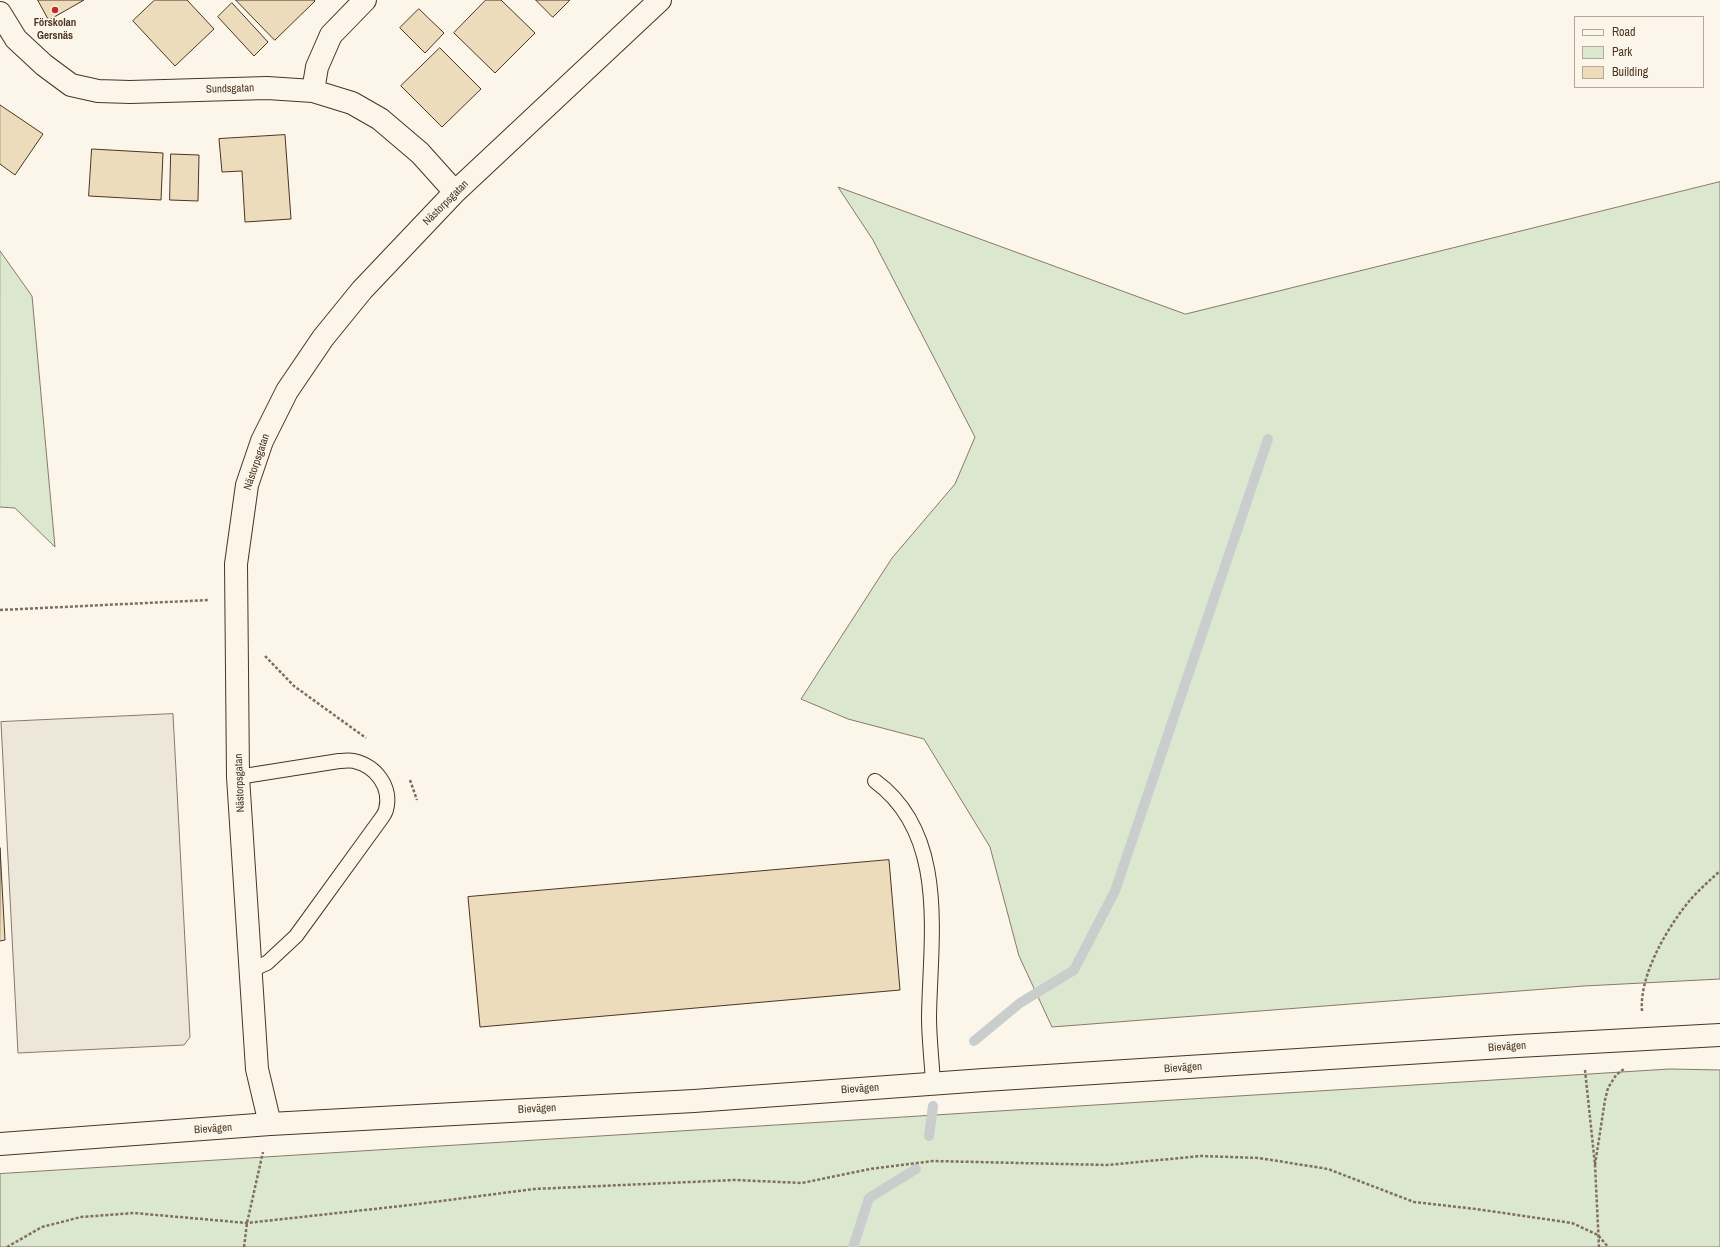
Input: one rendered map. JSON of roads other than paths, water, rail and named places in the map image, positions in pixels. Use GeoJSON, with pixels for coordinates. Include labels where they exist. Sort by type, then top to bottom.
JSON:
{"type":"FeatureCollection","features":[{"type":"Feature","properties":{"kind":"street"},"geometry":{"type":"LineString","coordinates":[[313,91],[317,67],[331,35],[365,0]]}},
{"type":"Feature","properties":{"kind":"street","name":"Nästorpsgatan"},"geometry":{"type":"LineString","coordinates":[[270,1124],[257,1069],[238,777],[236,564],[247,485],[262,441],[287,391],[323,338],[362,290],[455,192],[660,0]]}},
{"type":"Feature","properties":{"kind":"street","name":"Sundsgatan"},"geometry":{"type":"LineString","coordinates":[[0,13],[16,39],[44,66],[71,85],[98,91],[130,92],[267,88],[313,91],[352,103],[380,119],[420,153],[455,192]]}},
{"type":"Feature","properties":{"kind":"street","name":"Bievägen"},"geometry":{"type":"LineString","coordinates":[[0,1144],[270,1124],[694,1101],[1582,1042],[1720,1036]]}},
{"type":"Feature","properties":{"kind":"lane"},"geometry":{"type":"LineString","coordinates":[[238,777],[339,761],[353,761],[363,764],[380,776],[386,789],[387,800],[386,811],[378,823],[296,936],[267,963],[251,970]]}},
{"type":"Feature","properties":{"kind":"lane"},"geometry":{"type":"LineString","coordinates":[[875,781],[895,799],[906,815],[915,830],[926,865],[932,930],[929,1019],[933,1084]]}},
{"type":"Feature","properties":{"kind":"waterway"},"geometry":{"type":"LineString","coordinates":[[974,1041],[1020,1003],[1074,970],[1115,891],[1268,439]]}},
{"type":"Feature","properties":{"kind":"waterway"},"geometry":{"type":"LineString","coordinates":[[929,1136],[933,1106]]}},
{"type":"Feature","properties":{"kind":"waterway"},"geometry":{"type":"LineString","coordinates":[[853,1247],[869,1198],[916,1169]]}},
{"type":"Feature","properties":{"kind":"place","name":"Förskolan Gersnäs"},"geometry":{"type":"Point","coordinates":[55,10]}}]}
